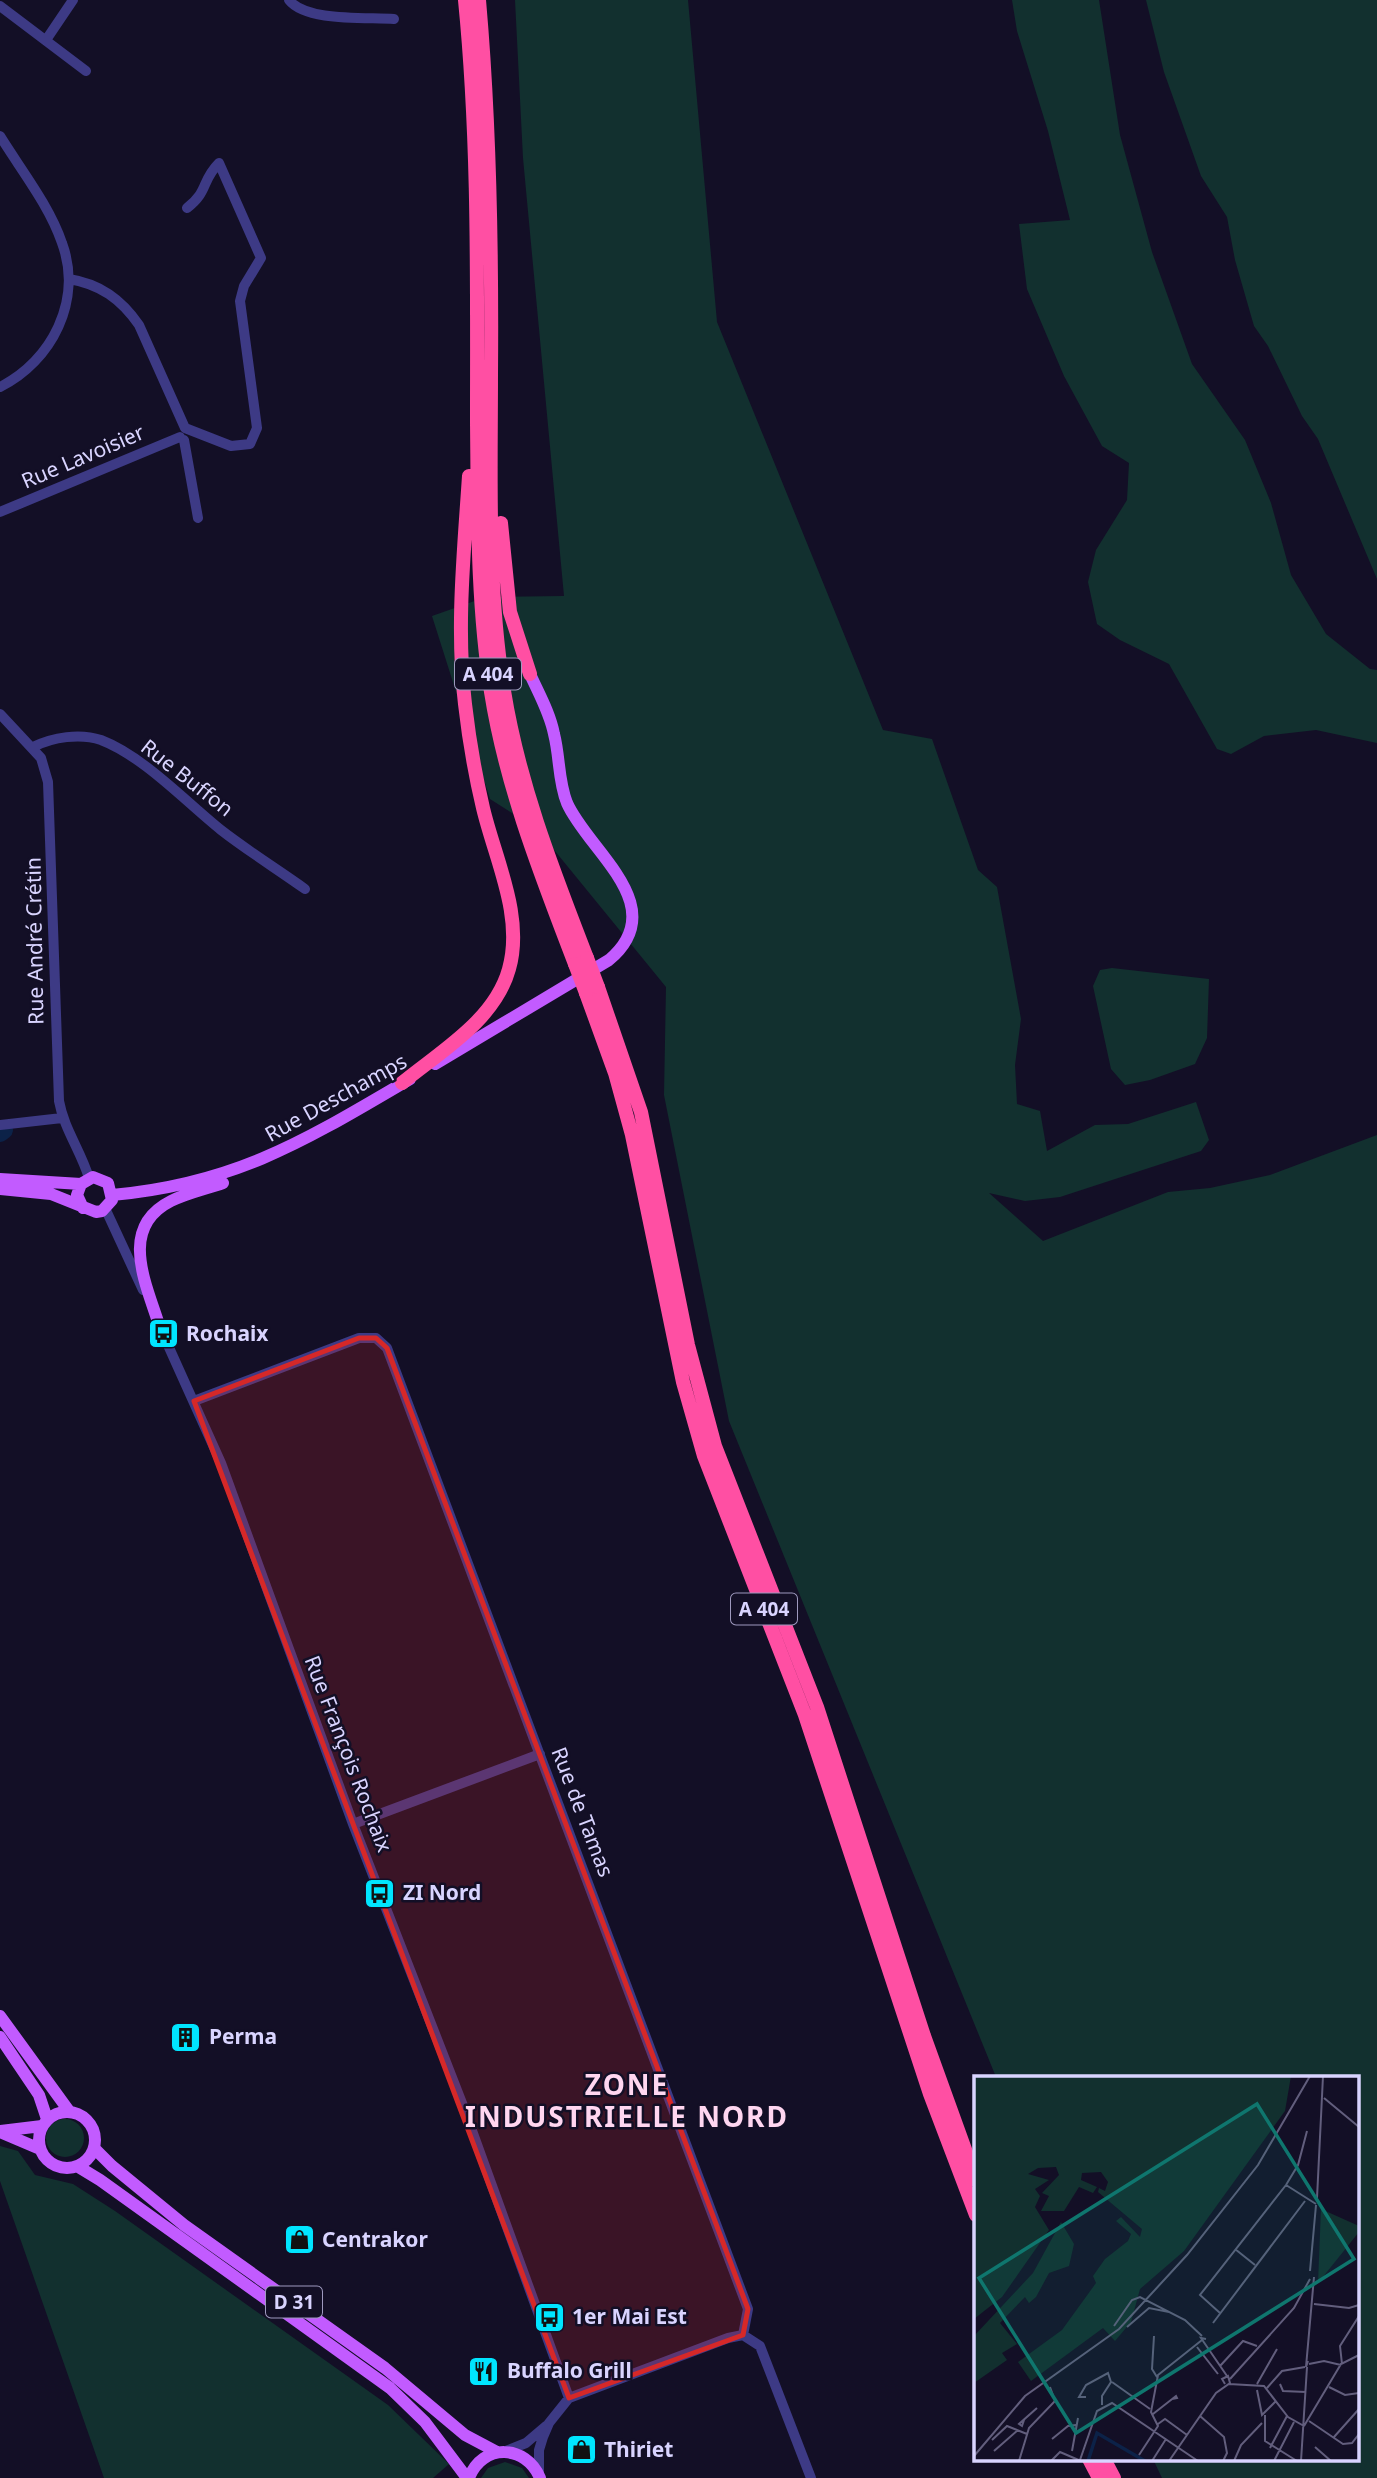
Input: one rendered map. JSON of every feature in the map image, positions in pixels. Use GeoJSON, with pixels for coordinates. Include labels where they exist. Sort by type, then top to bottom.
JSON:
{"type":"FeatureCollection","features":[{"type":"Feature","properties":{"kind":"highway","name":"A 404"},"geometry":{"type":"LineString","coordinates":[[465,0],[474,125],[484,369]]}},
{"type":"Feature","properties":{"kind":"highway","name":"A 404"},"geometry":{"type":"LineString","coordinates":[[479,0],[490,196],[479,563],[491,693],[515,802],[641,1112],[688,1345],[715,1446],[817,1707],[924,2036],[974,2174]]}},
{"type":"Feature","properties":{"kind":"highway"},"geometry":{"type":"LineString","coordinates":[[484,369],[506,590],[513,626],[530,674]]}},
{"type":"Feature","properties":{"kind":"highway"},"geometry":{"type":"LineString","coordinates":[[402,1083],[488,1009],[504,982],[512,952],[511,912],[472,757],[461,648],[462,575],[484,369]]}},
{"type":"Feature","properties":{"kind":"highway","name":"A 404"},"geometry":{"type":"LineString","coordinates":[[592,990],[632,1135],[670,1327],[700,1444],[805,1715],[918,2061],[974,2210]]}},
{"type":"Feature","properties":{"kind":"highway"},"geometry":{"type":"LineString","coordinates":[[1090,2460],[1099,2478]]}},
{"type":"Feature","properties":{"kind":"highway"},"geometry":{"type":"LineString","coordinates":[[1105,2460],[1114,2478]]}},
{"type":"Feature","properties":{"kind":"main road","name":"Rue Deschamps"},"geometry":{"type":"LineString","coordinates":[[112,1195],[188,1185],[225,1175],[281,1152],[563,989],[609,960],[621,947],[629,931],[631,911],[627,891],[618,873],[582,828],[567,802],[550,718],[530,674]]}},
{"type":"Feature","properties":{"kind":"main road"},"geometry":{"type":"LineString","coordinates":[[160,1328],[138,1256],[140,1234],[150,1216],[170,1201],[239,1178],[318,1132]]}},
{"type":"Feature","properties":{"kind":"main road"},"geometry":{"type":"LineString","coordinates":[[0,1179],[103,1179],[112,1195],[105,1208],[96,1212],[51,1194],[0,1189]]}},
{"type":"Feature","properties":{"kind":"main road"},"geometry":{"type":"LineString","coordinates":[[83,1208],[77,1195],[85,1181]]}},
{"type":"Feature","properties":{"kind":"main road"},"geometry":{"type":"LineString","coordinates":[[0,2016],[69,2111],[82,2115],[91,2124],[94,2148],[87,2160],[76,2166],[63,2168],[53,2165],[40,2149],[0,2132]]}},
{"type":"Feature","properties":{"kind":"main road"},"geometry":{"type":"LineString","coordinates":[[0,2037],[38,2095],[44,2123],[40,2149]]}},
{"type":"Feature","properties":{"kind":"main road"},"geometry":{"type":"LineString","coordinates":[[0,2132],[44,2123],[69,2111]]}},
{"type":"Feature","properties":{"kind":"main road","name":"D 31"},"geometry":{"type":"LineString","coordinates":[[94,2148],[184,2225],[385,2368],[465,2435],[501,2451]]}},
{"type":"Feature","properties":{"kind":"main road","name":"D 31"},"geometry":{"type":"LineString","coordinates":[[76,2166],[100,2180],[390,2388],[425,2422],[468,2478]]}},
{"type":"Feature","properties":{"kind":"main road"},"geometry":{"type":"LineString","coordinates":[[468,2478],[478,2462],[501,2451],[526,2458],[539,2476]]}},
{"type":"Feature","properties":{"kind":"street"},"geometry":{"type":"LineString","coordinates":[[46,40],[73,0]]}},
{"type":"Feature","properties":{"kind":"street"},"geometry":{"type":"LineString","coordinates":[[289,0],[300,10],[315,15],[394,19]]}},
{"type":"Feature","properties":{"kind":"street"},"geometry":{"type":"LineString","coordinates":[[0,6],[86,71]]}},
{"type":"Feature","properties":{"kind":"street"},"geometry":{"type":"LineString","coordinates":[[0,135],[55,226],[66,256],[69,279],[61,321],[47,350],[32,367],[0,387]]}},
{"type":"Feature","properties":{"kind":"street"},"geometry":{"type":"LineString","coordinates":[[185,434],[238,447],[250,444],[257,435],[240,301],[244,286],[261,258],[219,163],[208,174],[202,197],[187,208]]}},
{"type":"Feature","properties":{"kind":"street"},"geometry":{"type":"LineString","coordinates":[[69,279],[106,291],[129,311],[139,325],[185,434],[198,518]]}},
{"type":"Feature","properties":{"kind":"street","name":"Rue Lavoisier"},"geometry":{"type":"LineString","coordinates":[[0,512],[185,434]]}},
{"type":"Feature","properties":{"kind":"street","name":"Rue André Crétin"},"geometry":{"type":"LineString","coordinates":[[0,714],[41,758],[48,782],[56,1044],[62,1118],[80,1152],[85,1181]]}},
{"type":"Feature","properties":{"kind":"street","name":"Rue Buffon"},"geometry":{"type":"LineString","coordinates":[[33,747],[67,737],[103,741],[134,760],[224,832],[304,889]]}},
{"type":"Feature","properties":{"kind":"street"},"geometry":{"type":"LineString","coordinates":[[0,1125],[62,1118]]}},
{"type":"Feature","properties":{"kind":"street","name":"Rue François Rochaix"},"geometry":{"type":"LineString","coordinates":[[105,1208],[221,1463],[353,1824],[462,2103],[569,2398]]}},
{"type":"Feature","properties":{"kind":"street","name":"Rue de Tamas"},"geometry":{"type":"LineString","coordinates":[[194,1401],[359,1338],[376,1338],[387,1348],[748,2309],[743,2335]]}},
{"type":"Feature","properties":{"kind":"street"},"geometry":{"type":"LineString","coordinates":[[353,1824],[540,1754]]}},
{"type":"Feature","properties":{"kind":"street"},"geometry":{"type":"LineString","coordinates":[[501,2451],[526,2443],[549,2423],[569,2398],[728,2338],[743,2335],[760,2346],[811,2478]]}},
{"type":"Feature","properties":{"kind":"street"},"geometry":{"type":"LineString","coordinates":[[539,2476],[539,2451],[549,2423]]}},
{"type":"Feature","properties":{"kind":"highlighted area"},"geometry":{"type":"Polygon","coordinates":[[[359,1338],[376,1338],[387,1348],[748,2309],[743,2335],[569,2398],[194,1401],[359,1338]]]}},
{"type":"Feature","properties":{"kind":"green space"},"geometry":{"type":"Polygon","coordinates":[[[515,0],[688,0],[717,322],[883,730],[932,739],[978,870],[997,887],[1021,1019],[1015,1065],[1017,1104],[1040,1111],[1047,1151],[1095,1125],[1128,1124],[1196,1102],[1209,1140],[1201,1151],[1060,1197],[1025,1201],[989,1193],[1043,1241],[1168,1192],[1210,1188],[1270,1175],[1377,1135],[1377,2478],[1162,2478],[1153,2460],[1360,2460],[1360,2076],[996,2076],[729,1421],[664,1095],[666,987],[537,829],[490,799],[432,616],[486,597],[564,596],[523,158],[515,0]]]}},
{"type":"Feature","properties":{"kind":"green space"},"geometry":{"type":"Polygon","coordinates":[[[1012,0],[1099,0],[1120,135],[1152,252],[1192,364],[1245,440],[1271,503],[1291,575],[1326,634],[1370,669],[1377,670],[1377,743],[1316,730],[1264,736],[1231,754],[1217,749],[1169,664],[1120,640],[1097,624],[1088,582],[1096,550],[1127,500],[1129,463],[1102,446],[1064,376],[1027,289],[1019,224],[1070,220],[1048,131],[1017,31],[1012,0]]]}},
{"type":"Feature","properties":{"kind":"green space"},"geometry":{"type":"Polygon","coordinates":[[[1146,0],[1377,0],[1377,579],[1318,439],[1302,416],[1268,346],[1254,326],[1235,260],[1227,217],[1201,176],[1164,72],[1146,0]]]}},
{"type":"Feature","properties":{"kind":"green space"},"geometry":{"type":"Polygon","coordinates":[[[1112,968],[1209,979],[1207,1038],[1195,1064],[1150,1080],[1125,1085],[1111,1069],[1093,986],[1100,970],[1112,968]]]}},
{"type":"Feature","properties":{"kind":"green space"},"geometry":{"type":"Polygon","coordinates":[[[65,2119],[79,2124],[84,2138],[79,2152],[65,2157],[51,2152],[46,2138],[51,2124],[65,2119]]]}},
{"type":"Feature","properties":{"kind":"green space"},"geometry":{"type":"Polygon","coordinates":[[[0,2146],[18,2151],[35,2175],[73,2184],[115,2211],[388,2405],[449,2464],[433,2478],[104,2478],[0,2181],[0,2146]]]}},
{"type":"Feature","properties":{"kind":"green space"},"geometry":{"type":"Polygon","coordinates":[[[505,2462],[522,2468],[529,2478],[481,2478],[488,2468],[505,2462]]]}},
{"type":"Feature","properties":{"kind":"waterway"},"geometry":{"type":"LineString","coordinates":[[0,1133],[4,1130]]}},
{"type":"Feature","properties":{"kind":"place","name":"Rochaix"},"geometry":{"type":"Point","coordinates":[163,1334]}},
{"type":"Feature","properties":{"kind":"place","name":"ZI Nord"},"geometry":{"type":"Point","coordinates":[380,1893]}},
{"type":"Feature","properties":{"kind":"place","name":"Perma"},"geometry":{"type":"Point","coordinates":[186,2037]}},
{"type":"Feature","properties":{"kind":"place","name":"Centrakor"},"geometry":{"type":"Point","coordinates":[299,2240]}},
{"type":"Feature","properties":{"kind":"place","name":"1er Mai Est"},"geometry":{"type":"Point","coordinates":[549,2317]}},
{"type":"Feature","properties":{"kind":"place","name":"Buffalo Grill"},"geometry":{"type":"Point","coordinates":[484,2371]}},
{"type":"Feature","properties":{"kind":"place","name":"Thiriet"},"geometry":{"type":"Point","coordinates":[581,2450]}},
{"type":"Feature","properties":{"kind":"district","name":"ZONE INDUSTRIELLE NORD"},"geometry":{"type":"Point","coordinates":[627,2101]}}]}
